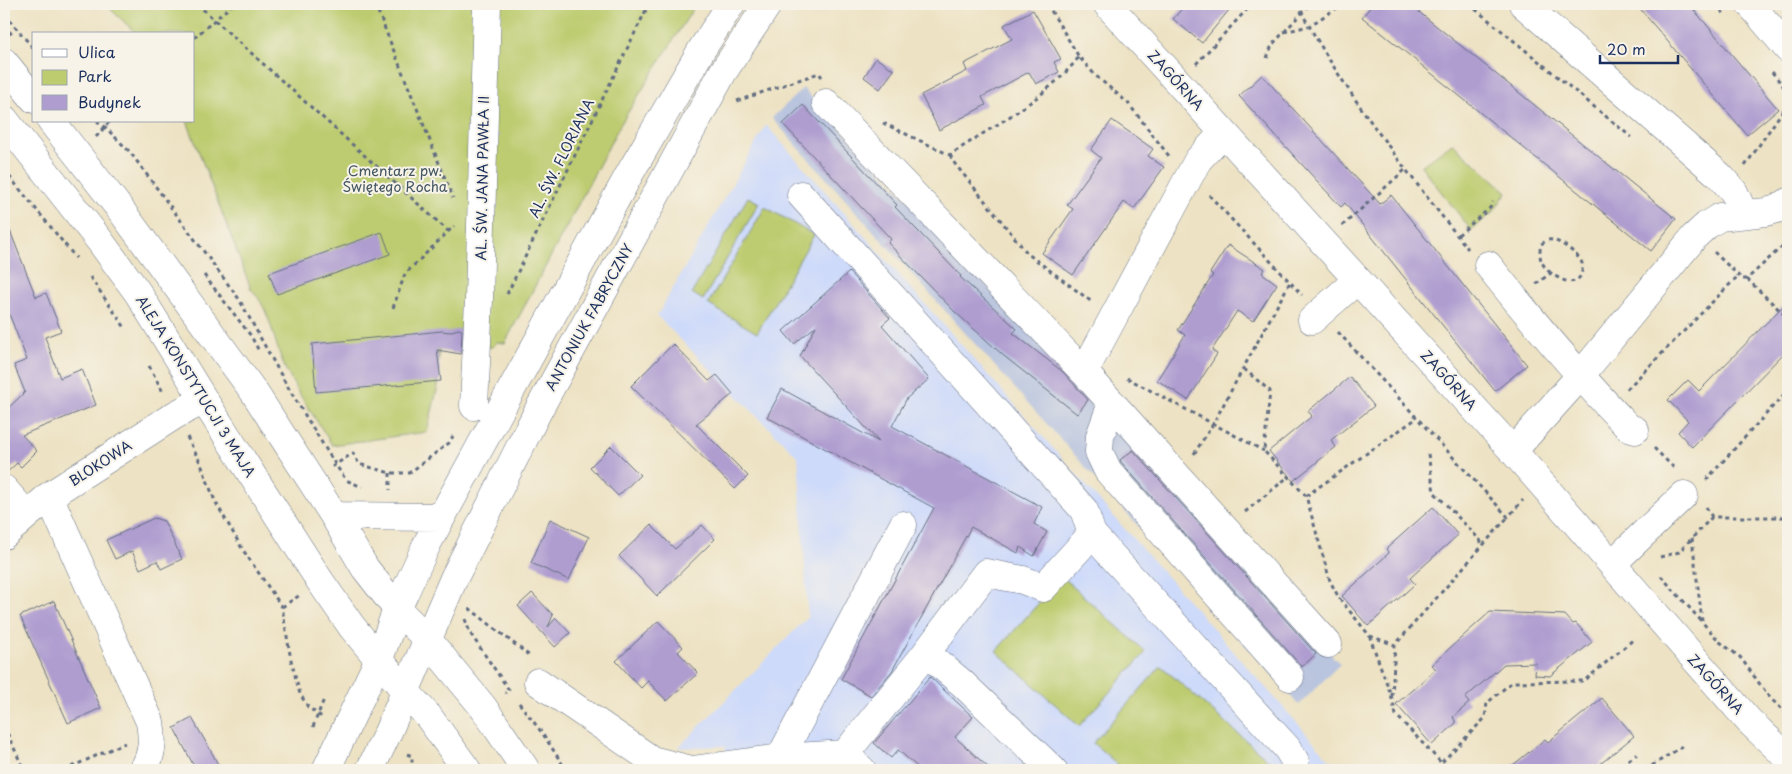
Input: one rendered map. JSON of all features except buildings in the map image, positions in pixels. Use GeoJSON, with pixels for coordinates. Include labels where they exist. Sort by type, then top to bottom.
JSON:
{"type":"FeatureCollection","features":[{"type":"Feature","properties":{"kind":"main road","name":"AL. ŚW. JANA PAWŁA II"},"geometry":{"type":"LineString","coordinates":[[474,406],[479,299],[471,218],[486,4]]}},
{"type":"Feature","properties":{"kind":"main road"},"geometry":{"type":"LineString","coordinates":[[326,770],[379,659],[397,609],[441,517],[630,173],[731,4]]}},
{"type":"Feature","properties":{"kind":"main road","name":"ANTONIUK FABRYCZNY"},"geometry":{"type":"LineString","coordinates":[[406,692],[454,578],[538,409],[723,72],[768,4]]}},
{"type":"Feature","properties":{"kind":"main road","name":"ZAGÓRNA"},"geometry":{"type":"LineString","coordinates":[[1107,4],[1513,451],[1749,721],[1788,758]]}},
{"type":"Feature","properties":{"kind":"main road"},"geometry":{"type":"LineString","coordinates":[[1522,4],[1720,176],[1734,192],[1744,214]]}},
{"type":"Feature","properties":{"kind":"main road"},"geometry":{"type":"LineString","coordinates":[[1750,4],[1788,49]]}},
{"type":"Feature","properties":{"kind":"main road"},"geometry":{"type":"LineString","coordinates":[[4,62],[32,97]]}},
{"type":"Feature","properties":{"kind":"main road"},"geometry":{"type":"LineString","coordinates":[[825,92],[844,124],[1084,372],[1328,644]]}},
{"type":"Feature","properties":{"kind":"main road","name":"ALEJA KONSTYTUCJI 3 MAJA"},"geometry":{"type":"LineString","coordinates":[[4,118],[94,233],[138,293],[204,400],[328,593],[352,627],[428,716],[466,770]]}},
{"type":"Feature","properties":{"kind":"main road"},"geometry":{"type":"LineString","coordinates":[[52,122],[120,209],[226,353],[274,423],[366,568],[397,609],[427,639],[483,706],[526,770]]}},
{"type":"Feature","properties":{"kind":"main road"},"geometry":{"type":"LineString","coordinates":[[1084,372],[1198,160],[1223,132]]}},
{"type":"Feature","properties":{"kind":"main road"},"geometry":{"type":"LineString","coordinates":[[801,195],[1084,510],[1092,534],[1287,748],[1295,761],[1294,770]]}},
{"type":"Feature","properties":{"kind":"main road"},"geometry":{"type":"LineString","coordinates":[[1513,451],[1580,376],[1695,236],[1707,225],[1720,217],[1766,212],[1777,209],[1788,202]]}},
{"type":"Feature","properties":{"kind":"main road"},"geometry":{"type":"LineString","coordinates":[[1479,257],[1580,376],[1629,428],[1635,430]]}},
{"type":"Feature","properties":{"kind":"main road"},"geometry":{"type":"LineString","coordinates":[[1312,320],[1357,280]]}},
{"type":"Feature","properties":{"kind":"main road","name":"BLOKOWA"},"geometry":{"type":"LineString","coordinates":[[4,535],[49,496],[176,415],[204,400]]}},
{"type":"Feature","properties":{"kind":"main road"},"geometry":{"type":"LineString","coordinates":[[1112,403],[1100,436],[1099,452],[1108,470],[1290,677]]}},
{"type":"Feature","properties":{"kind":"main road"},"geometry":{"type":"LineString","coordinates":[[477,451],[507,469]]}},
{"type":"Feature","properties":{"kind":"main road"},"geometry":{"type":"LineString","coordinates":[[1612,564],[1690,485]]}},
{"type":"Feature","properties":{"kind":"main road"},"geometry":{"type":"LineString","coordinates":[[4,489],[27,515]]}},
{"type":"Feature","properties":{"kind":"main road"},"geometry":{"type":"LineString","coordinates":[[49,496],[150,722],[152,749],[143,770]]}},
{"type":"Feature","properties":{"kind":"main road"},"geometry":{"type":"LineString","coordinates":[[334,516],[441,517]]}},
{"type":"Feature","properties":{"kind":"main road"},"geometry":{"type":"LineString","coordinates":[[780,758],[903,525]]}},
{"type":"Feature","properties":{"kind":"main road"},"geometry":{"type":"LineString","coordinates":[[538,682],[658,766],[692,770],[780,758],[854,762],[926,653],[986,573],[1023,580],[1043,588],[1092,534]]}},
{"type":"Feature","properties":{"kind":"main road"},"geometry":{"type":"LineString","coordinates":[[926,653],[962,682],[1053,770]]}},
{"type":"Feature","properties":{"kind":"main road"},"geometry":{"type":"LineString","coordinates":[[370,770],[406,692]]}},
{"type":"Feature","properties":{"kind":"path"},"geometry":{"type":"LineString","coordinates":[[197,4],[448,231]]}},
{"type":"Feature","properties":{"kind":"path"},"geometry":{"type":"LineString","coordinates":[[195,37],[233,4]]}},
{"type":"Feature","properties":{"kind":"path"},"geometry":{"type":"LineString","coordinates":[[375,4],[471,218],[448,231],[405,274],[393,308]]}},
{"type":"Feature","properties":{"kind":"path","name":"AL. ŚW. FLORIANA"},"geometry":{"type":"LineString","coordinates":[[479,299],[504,299],[649,4]]}},
{"type":"Feature","properties":{"kind":"path"},"geometry":{"type":"LineString","coordinates":[[950,155],[1040,95],[1069,70],[1080,57],[1047,4]]}},
{"type":"Feature","properties":{"kind":"path"},"geometry":{"type":"LineString","coordinates":[[1190,70],[1252,4]]}},
{"type":"Feature","properties":{"kind":"path"},"geometry":{"type":"LineString","coordinates":[[1297,4],[1358,104],[1458,235],[1479,257]]}},
{"type":"Feature","properties":{"kind":"path"},"geometry":{"type":"LineString","coordinates":[[1267,58],[1272,45],[1310,4]]}},
{"type":"Feature","properties":{"kind":"path"},"geometry":{"type":"LineString","coordinates":[[1283,33],[1309,26],[1343,4]]}},
{"type":"Feature","properties":{"kind":"path"},"geometry":{"type":"LineString","coordinates":[[1469,4],[1636,141]]}},
{"type":"Feature","properties":{"kind":"path"},"geometry":{"type":"LineString","coordinates":[[4,14],[32,47]]}},
{"type":"Feature","properties":{"kind":"path"},"geometry":{"type":"LineString","coordinates":[[731,103],[819,73],[825,92]]}},
{"type":"Feature","properties":{"kind":"path"},"geometry":{"type":"LineString","coordinates":[[844,124],[854,111],[950,155],[955,164],[1028,254],[1095,305]]}},
{"type":"Feature","properties":{"kind":"path"},"geometry":{"type":"LineString","coordinates":[[98,122],[130,152],[240,299],[286,384],[346,480],[368,488]]}},
{"type":"Feature","properties":{"kind":"path"},"geometry":{"type":"LineString","coordinates":[[105,127],[109,122]]}},
{"type":"Feature","properties":{"kind":"path"},"geometry":{"type":"LineString","coordinates":[[1329,249],[1341,238],[1336,232],[1406,169]]}},
{"type":"Feature","properties":{"kind":"path"},"geometry":{"type":"LineString","coordinates":[[4,170],[82,265]]}},
{"type":"Feature","properties":{"kind":"path"},"geometry":{"type":"LineString","coordinates":[[1458,235],[1490,208],[1493,202]]}},
{"type":"Feature","properties":{"kind":"path"},"geometry":{"type":"LineString","coordinates":[[1695,236],[1738,276],[1742,279],[1747,279],[1788,318]]}},
{"type":"Feature","properties":{"kind":"path"},"geometry":{"type":"LineString","coordinates":[[1547,240],[1568,247],[1582,263],[1580,277],[1576,281],[1568,282],[1551,273],[1540,260],[1539,252],[1541,244],[1547,240]]}},
{"type":"Feature","properties":{"kind":"path"},"geometry":{"type":"LineString","coordinates":[[1747,279],[1788,241]]}},
{"type":"Feature","properties":{"kind":"path"},"geometry":{"type":"LineString","coordinates":[[88,273],[131,336]]}},
{"type":"Feature","properties":{"kind":"path"},"geometry":{"type":"LineString","coordinates":[[1516,300],[1551,273]]}},
{"type":"Feature","properties":{"kind":"path"},"geometry":{"type":"LineString","coordinates":[[1609,407],[1738,276]]}},
{"type":"Feature","properties":{"kind":"path"},"geometry":{"type":"LineString","coordinates":[[1193,454],[1213,424],[1290,282]]}},
{"type":"Feature","properties":{"kind":"path"},"geometry":{"type":"LineString","coordinates":[[146,360],[201,464],[215,501],[243,550],[282,607],[284,614]]}},
{"type":"Feature","properties":{"kind":"path"},"geometry":{"type":"LineString","coordinates":[[1244,369],[1270,392],[1264,451]]}},
{"type":"Feature","properties":{"kind":"path"},"geometry":{"type":"LineString","coordinates":[[1122,375],[1264,451],[1306,496],[1330,581],[1340,598],[1369,636],[1392,699],[1396,716],[1448,770]]}},
{"type":"Feature","properties":{"kind":"path"},"geometry":{"type":"LineString","coordinates":[[1635,430],[1690,485],[1788,390]]}},
{"type":"Feature","properties":{"kind":"path"},"geometry":{"type":"LineString","coordinates":[[1306,496],[1417,418]]}},
{"type":"Feature","properties":{"kind":"path"},"geometry":{"type":"LineString","coordinates":[[335,464],[353,454],[359,464],[390,473],[390,495]]}},
{"type":"Feature","properties":{"kind":"path"},"geometry":{"type":"LineString","coordinates":[[1428,454],[1434,492],[1480,540],[1483,546]]}},
{"type":"Feature","properties":{"kind":"path"},"geometry":{"type":"LineString","coordinates":[[1248,509],[1288,476]]}},
{"type":"Feature","properties":{"kind":"path"},"geometry":{"type":"LineString","coordinates":[[1392,699],[1395,645],[1508,517]]}},
{"type":"Feature","properties":{"kind":"path"},"geometry":{"type":"LineString","coordinates":[[1655,558],[1679,552],[1712,517],[1788,517]]}},
{"type":"Feature","properties":{"kind":"path"},"geometry":{"type":"LineString","coordinates":[[1692,538],[1702,622]]}},
{"type":"Feature","properties":{"kind":"path"},"geometry":{"type":"LineString","coordinates":[[1659,574],[1720,642],[1740,657],[1770,698],[1788,715]]}},
{"type":"Feature","properties":{"kind":"path"},"geometry":{"type":"LineString","coordinates":[[1369,636],[1395,645]]}},
{"type":"Feature","properties":{"kind":"path"},"geometry":{"type":"LineString","coordinates":[[1442,762],[1485,718],[1488,703],[1512,682],[1584,681],[1634,639]]}},
{"type":"Feature","properties":{"kind":"path"},"geometry":{"type":"LineString","coordinates":[[313,727],[324,699]]}},
{"type":"Feature","properties":{"kind":"path"},"geometry":{"type":"LineString","coordinates":[[4,726],[24,770]]}},
{"type":"Feature","properties":{"kind":"path"},"geometry":{"type":"LineString","coordinates":[[64,770],[152,732]]}},
{"type":"Feature","properties":{"kind":"path"},"geometry":{"type":"LineString","coordinates":[[1645,770],[1680,748],[1683,743]]}},
{"type":"Feature","properties":{"kind":"path"},"geometry":{"type":"LineString","coordinates":[[1616,770],[1637,754]]}},
{"type":"Feature","properties":{"kind":"shaded area"},"geometry":{"type":"Polygon","coordinates":[[[803,88],[1340,664],[1299,705],[772,118],[803,88]]]}},
{"type":"Feature","properties":{"kind":"shaded area"},"geometry":{"type":"Polygon","coordinates":[[[766,125],[1329,759],[1352,770],[729,770],[725,746],[678,748],[808,617],[798,457],[657,316],[766,125]]]}},
{"type":"Feature","properties":{"kind":"green space","name":"Cmentarz pw. Świętego Rocha"},"geometry":{"type":"Polygon","coordinates":[[[105,4],[696,4],[620,125],[505,343],[497,342],[493,347],[439,347],[438,386],[427,432],[332,445],[302,399],[286,370],[268,317],[264,307],[251,289],[187,122],[195,122],[195,32],[135,32],[105,4]]]}},
{"type":"Feature","properties":{"kind":"green space"},"geometry":{"type":"Polygon","coordinates":[[[1452,143],[1507,192],[1493,212],[1471,230],[1421,166],[1452,143]]]}},
{"type":"Feature","properties":{"kind":"green space"},"geometry":{"type":"Polygon","coordinates":[[[748,197],[759,203],[703,300],[692,293],[748,197]]]}},
{"type":"Feature","properties":{"kind":"green space"},"geometry":{"type":"Polygon","coordinates":[[[765,207],[814,235],[757,333],[708,304],[765,207]]]}},
{"type":"Feature","properties":{"kind":"green space"},"geometry":{"type":"Polygon","coordinates":[[[1062,577],[1146,652],[1079,726],[996,651],[1062,577]]]}},
{"type":"Feature","properties":{"kind":"green space"},"geometry":{"type":"Polygon","coordinates":[[[1161,666],[1276,767],[1273,770],[1124,770],[1093,743],[1161,666]]]}}]}
